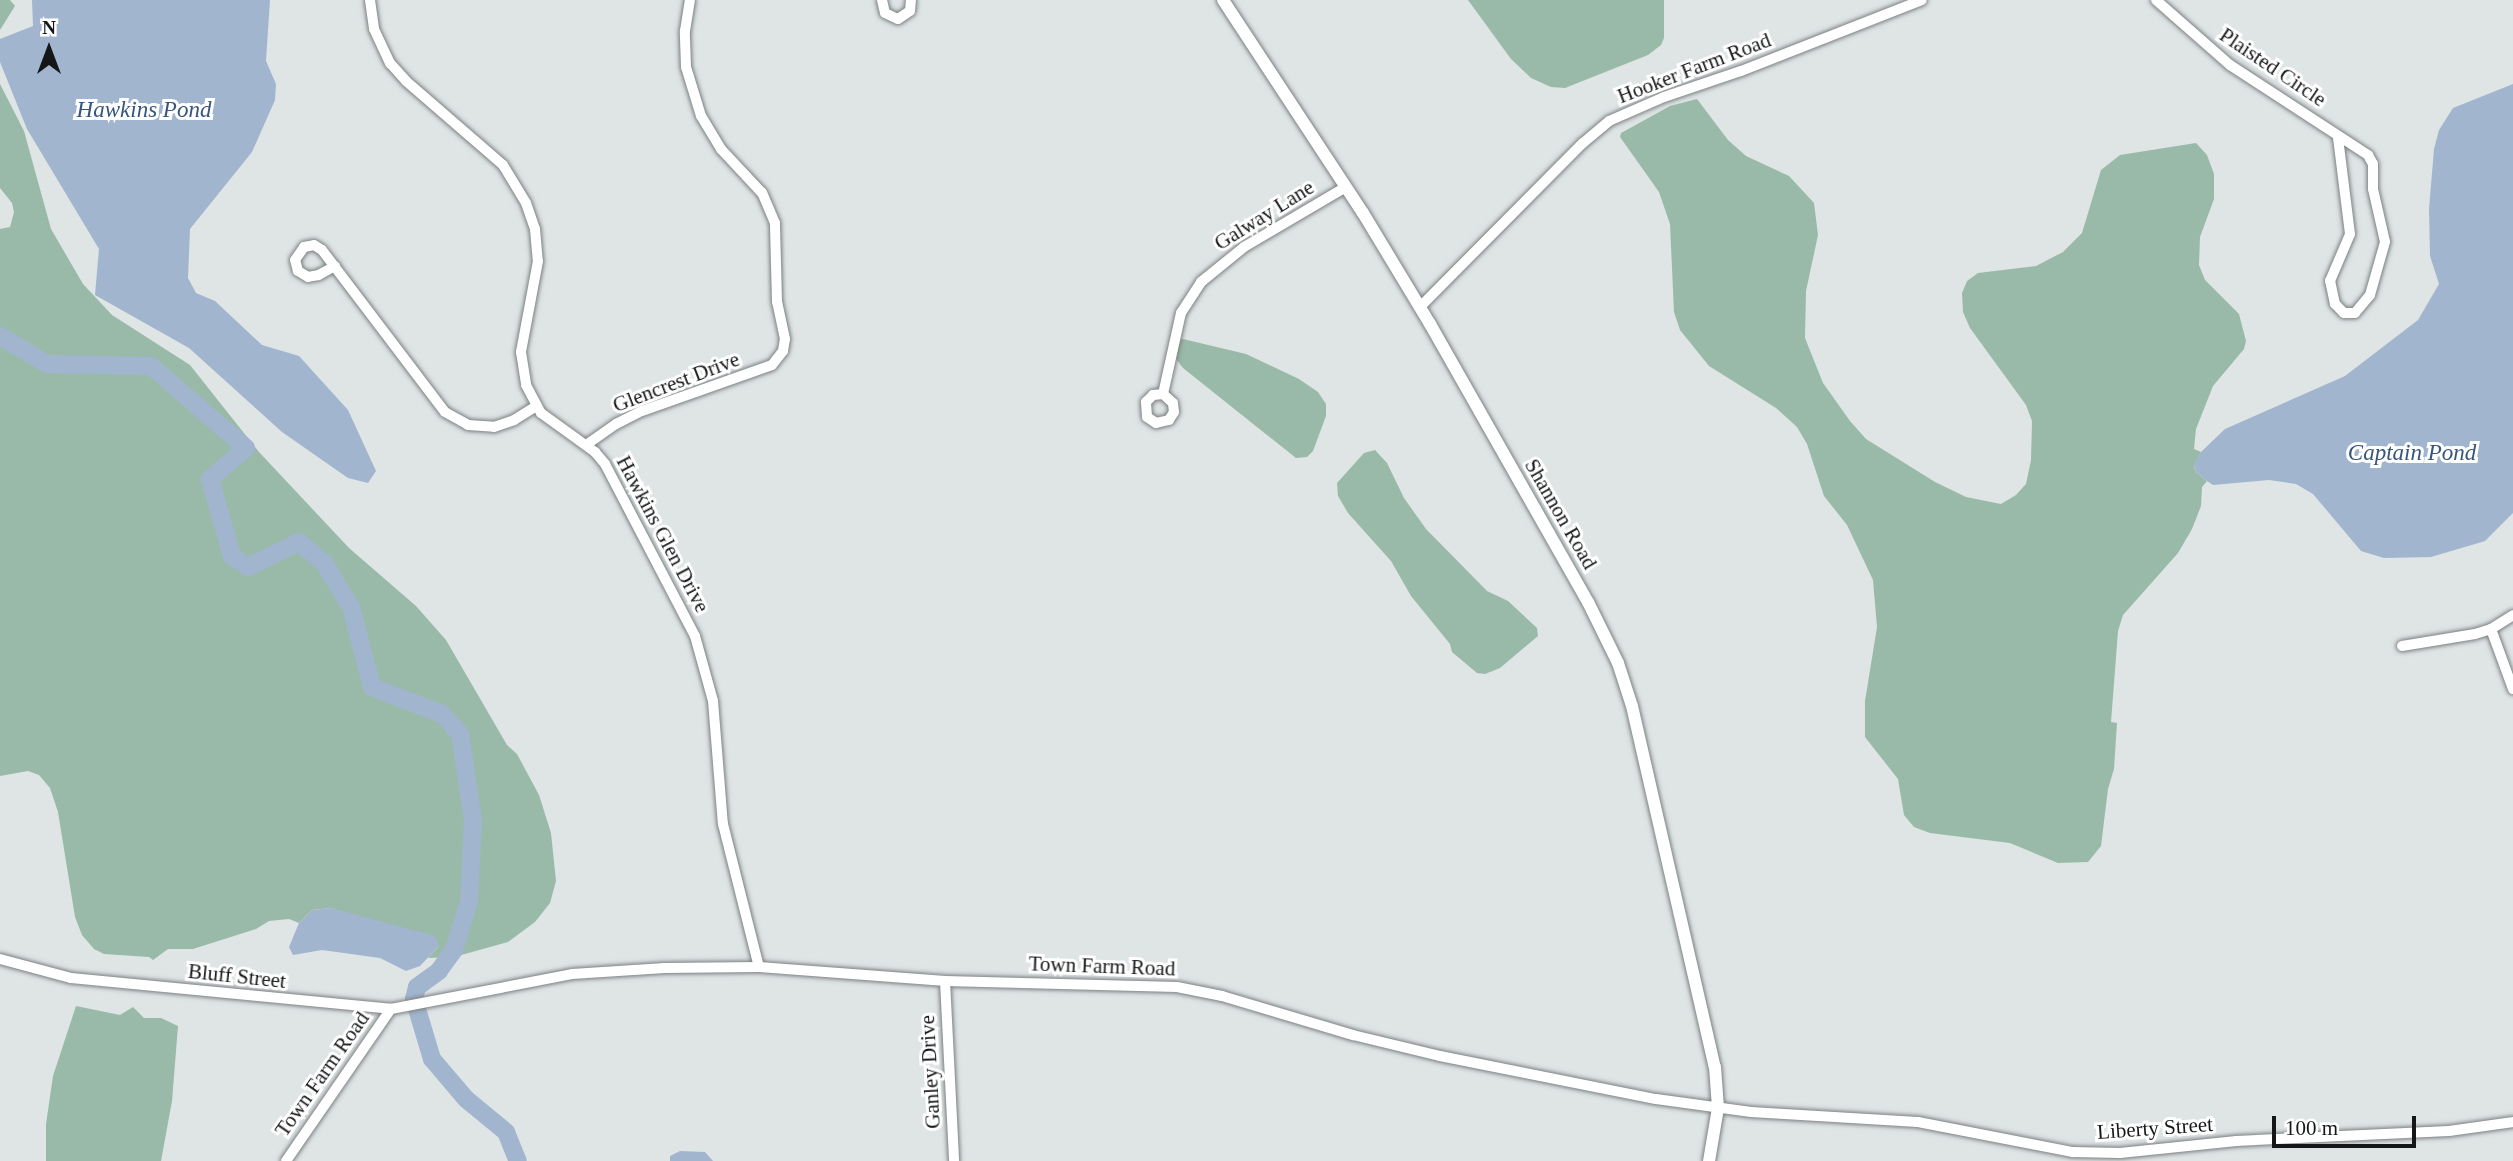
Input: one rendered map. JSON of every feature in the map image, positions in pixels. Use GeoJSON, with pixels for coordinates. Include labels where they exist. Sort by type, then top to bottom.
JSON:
{"type":"FeatureCollection","features":[{"type":"Feature","properties":{"kind":"street"},"geometry":{"type":"LineString","coordinates":[[335,266],[445,412],[468,425],[494,428],[536,407],[526,385],[521,359],[538,268],[536,235],[526,203],[503,165],[390,63],[374,29],[370,0]]}},
{"type":"Feature","properties":{"kind":"street","name":"Glencrest Drive"},"geometry":{"type":"LineString","coordinates":[[586,445],[615,424],[642,411],[772,365],[780,357],[785,339],[777,302],[775,223],[762,194],[721,149],[701,116],[686,67],[685,31],[690,0]]}},
{"type":"Feature","properties":{"kind":"street"},"geometry":{"type":"LineString","coordinates":[[882,0],[885,13],[898,19],[910,11],[911,0]]}},
{"type":"Feature","properties":{"kind":"street","name":"Shannon Road"},"geometry":{"type":"LineString","coordinates":[[1223,0],[1420,307],[1588,602],[1618,663],[1632,706],[1711,1045],[1718,1108],[1709,1161]]}},
{"type":"Feature","properties":{"kind":"street","name":"Hooker Farm Road"},"geometry":{"type":"LineString","coordinates":[[1420,307],[1583,143],[1609,121],[1664,97],[1741,71],[1895,5],[1922,0]]}},
{"type":"Feature","properties":{"kind":"street","name":"Plaisted Circle"},"geometry":{"type":"LineString","coordinates":[[2156,0],[2230,65],[2329,127],[2338,138],[2360,148],[2373,164],[2373,189],[2384,230],[2384,253],[2370,295],[2355,313],[2344,313],[2335,304],[2330,281],[2350,234],[2338,138]]}},
{"type":"Feature","properties":{"kind":"street","name":"Galway Lane"},"geometry":{"type":"LineString","coordinates":[[1163,394],[1181,313],[1201,282],[1244,247],[1344,188]]}},
{"type":"Feature","properties":{"kind":"street","name":"Hawkins Glen Drive"},"geometry":{"type":"LineString","coordinates":[[536,407],[586,445],[610,472],[681,605],[701,652],[713,701],[723,824],[759,967]]}},
{"type":"Feature","properties":{"kind":"street"},"geometry":{"type":"LineString","coordinates":[[2402,646],[2491,629],[2513,615]]}},
{"type":"Feature","properties":{"kind":"street"},"geometry":{"type":"LineString","coordinates":[[2491,629],[2513,690]]}},
{"type":"Feature","properties":{"kind":"street","name":"Bluff Street"},"geometry":{"type":"LineString","coordinates":[[0,959],[71,978],[391,1009],[472,994]]}},
{"type":"Feature","properties":{"kind":"street","name":"Town Farm Road"},"geometry":{"type":"LineString","coordinates":[[472,994],[594,971],[759,967],[945,981],[1177,987],[1222,996],[1342,1032],[1440,1056],[1656,1099],[1718,1108]]}},
{"type":"Feature","properties":{"kind":"street","name":"Ganley Drive"},"geometry":{"type":"LineString","coordinates":[[945,981],[954,1161]]}},
{"type":"Feature","properties":{"kind":"street","name":"Town Farm Road"},"geometry":{"type":"LineString","coordinates":[[286,1161],[391,1009]]}},
{"type":"Feature","properties":{"kind":"street","name":"Liberty Street"},"geometry":{"type":"LineString","coordinates":[[1718,1108],[1895,1119],[2073,1152],[2145,1156],[2236,1141],[2449,1131],[2513,1122]]}},
{"type":"Feature","properties":{"kind":"green space"},"geometry":{"type":"Polygon","coordinates":[[[0,0],[10,0],[15,6],[0,30],[0,0]]]}},
{"type":"Feature","properties":{"kind":"green space"},"geometry":{"type":"Polygon","coordinates":[[[1468,0],[1664,0],[1664,38],[1661,45],[1648,55],[1565,88],[1551,87],[1531,78],[1511,59],[1468,0]]]}},
{"type":"Feature","properties":{"kind":"green space"},"geometry":{"type":"Polygon","coordinates":[[[0,84],[24,131],[51,229],[83,284],[112,315],[190,365],[259,452],[349,548],[416,606],[446,640],[507,745],[517,754],[539,795],[551,833],[556,881],[550,903],[535,922],[508,942],[454,957],[428,958],[439,946],[331,908],[312,910],[299,923],[289,919],[269,921],[256,929],[193,949],[168,949],[153,960],[149,957],[104,954],[94,949],[82,935],[75,917],[58,812],[50,788],[39,775],[28,771],[0,776],[0,229],[10,227],[14,212],[12,203],[0,188],[0,84]]]}},
{"type":"Feature","properties":{"kind":"green space"},"geometry":{"type":"Polygon","coordinates":[[[1697,99],[1728,140],[1746,156],[1789,176],[1814,203],[1818,235],[1806,291],[1805,338],[1823,383],[1850,421],[1866,439],[1935,482],[1966,497],[2001,504],[2016,495],[2026,484],[2031,460],[2032,421],[2026,405],[1970,328],[1963,312],[1962,293],[1967,281],[1978,273],[2036,266],[2063,252],[2082,233],[2101,170],[2120,155],[2196,143],[2207,155],[2214,174],[2214,199],[2200,237],[2199,265],[2205,280],[2239,314],[2246,341],[2244,349],[2213,386],[2196,429],[2194,449],[2201,452],[2194,466],[2196,472],[2207,481],[2202,487],[2201,506],[2192,529],[2178,553],[2123,615],[2118,631],[2111,722],[2117,723],[2114,769],[2108,789],[2101,846],[2088,862],[2058,863],[2010,843],[1930,833],[1914,827],[1904,815],[1898,779],[1865,737],[1865,701],[1877,627],[1873,580],[1847,525],[1824,496],[1807,444],[1797,427],[1776,408],[1709,366],[1680,330],[1674,312],[1670,224],[1659,192],[1620,137],[1621,133],[1670,106],[1697,99]]]}},
{"type":"Feature","properties":{"kind":"green space"},"geometry":{"type":"Polygon","coordinates":[[[1183,339],[1246,354],[1299,379],[1318,392],[1326,404],[1326,416],[1313,451],[1307,457],[1296,458],[1183,368],[1173,355],[1173,343],[1183,339]]]}},
{"type":"Feature","properties":{"kind":"green space"},"geometry":{"type":"Polygon","coordinates":[[[1375,450],[1387,463],[1404,498],[1426,529],[1487,591],[1508,601],[1537,628],[1538,636],[1500,668],[1485,674],[1477,673],[1452,652],[1450,644],[1411,596],[1391,561],[1348,513],[1338,496],[1337,483],[1364,453],[1375,450]]]}},
{"type":"Feature","properties":{"kind":"green space"},"geometry":{"type":"Polygon","coordinates":[[[76,1006],[120,1015],[133,1007],[144,1018],[161,1018],[178,1026],[172,1101],[161,1161],[46,1161],[46,1124],[53,1076],[76,1006]]]}},
{"type":"Feature","properties":{"kind":"water","name":"Hawkins Pond"},"geometry":{"type":"Polygon","coordinates":[[[32,0],[270,0],[266,61],[276,84],[275,100],[252,152],[190,229],[188,278],[196,293],[215,301],[262,345],[299,356],[348,410],[376,471],[368,483],[348,478],[282,432],[189,348],[95,295],[99,249],[27,129],[0,62],[0,39],[33,26],[32,0]]]}},
{"type":"Feature","properties":{"kind":"water","name":"Captain Pond"},"geometry":{"type":"Polygon","coordinates":[[[2513,84],[2513,513],[2485,541],[2431,557],[2384,558],[2361,551],[2313,494],[2296,484],[2269,480],[2213,485],[2207,481],[2196,472],[2194,465],[2201,452],[2225,429],[2345,376],[2418,320],[2439,284],[2430,256],[2429,209],[2434,149],[2439,130],[2453,108],[2513,84]]]}},
{"type":"Feature","properties":{"kind":"water"},"geometry":{"type":"Polygon","coordinates":[[[331,908],[435,936],[439,946],[420,966],[406,971],[380,958],[322,950],[293,955],[289,947],[299,923],[312,910],[331,908]]]}},
{"type":"Feature","properties":{"kind":"water"},"geometry":{"type":"Polygon","coordinates":[[[680,1151],[705,1152],[713,1161],[670,1161],[670,1156],[680,1151]]]}},
{"type":"Feature","properties":{"kind":"waterway"},"geometry":{"type":"LineString","coordinates":[[0,336],[47,364],[151,366],[246,448],[210,479],[232,556],[248,567],[299,542],[324,563],[351,607],[372,687],[442,714],[460,734],[473,820],[469,901],[454,950],[439,971],[417,987],[414,999],[432,1059],[466,1099],[506,1132],[518,1161]]}}]}
